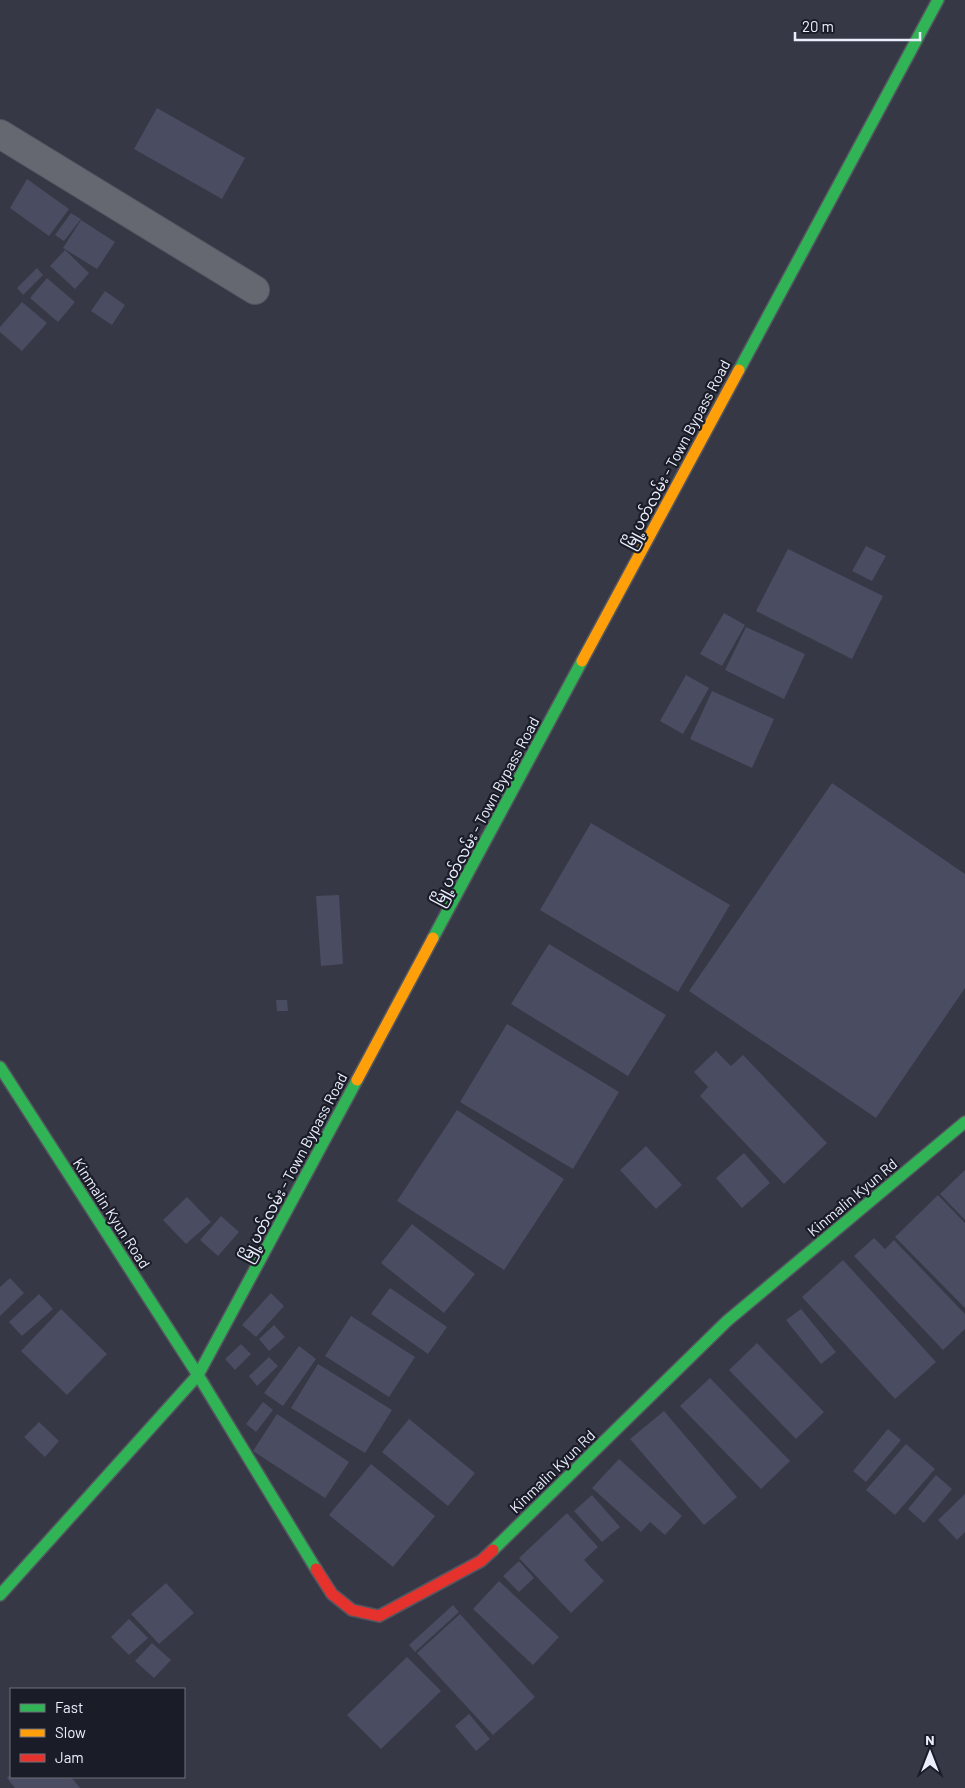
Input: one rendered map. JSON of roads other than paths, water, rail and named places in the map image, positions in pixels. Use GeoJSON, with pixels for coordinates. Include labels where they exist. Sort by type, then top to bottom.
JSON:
{"type":"FeatureCollection","features":[{"type":"Feature","properties":{"kind":"main road","name":"မြို့ပတ်လမ်း - Town Bypass Road"},"geometry":{"type":"LineString","coordinates":[[0,1595],[198,1375],[938,0]]}},
{"type":"Feature","properties":{"kind":"main road","name":"Kinmalin Kyun Road"},"geometry":{"type":"LineString","coordinates":[[0,1066],[198,1375]]}},
{"type":"Feature","properties":{"kind":"main road","name":"Kinmalin Kyun Rd"},"geometry":{"type":"LineString","coordinates":[[198,1375],[332,1594],[352,1610],[379,1616],[481,1561],[727,1321],[965,1122]]}},
{"type":"Feature","properties":{"kind":"street"},"geometry":{"type":"LineString","coordinates":[[0,134],[255,290]]}}]}
